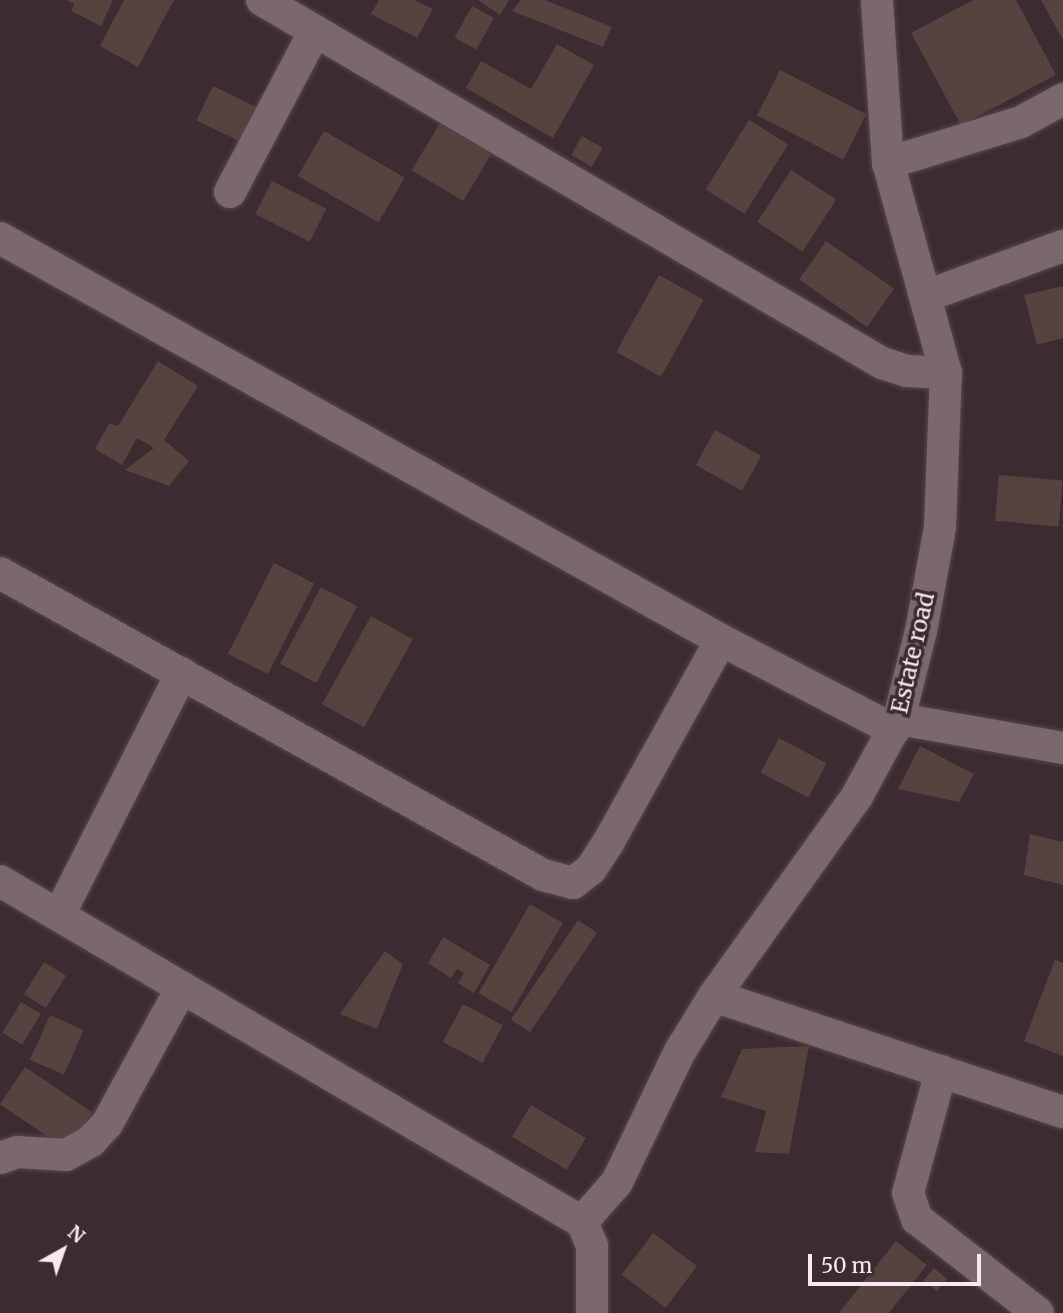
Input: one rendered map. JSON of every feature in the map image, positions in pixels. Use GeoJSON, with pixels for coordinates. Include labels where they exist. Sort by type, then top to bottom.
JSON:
{"type":"FeatureCollection","features":[{"type":"Feature","properties":{"kind":"street"},"geometry":{"type":"LineString","coordinates":[[262,0],[882,363],[907,371],[946,373]]}},
{"type":"Feature","properties":{"kind":"street","name":"Estate road"},"geometry":{"type":"LineString","coordinates":[[582,1222],[617,1182],[679,1053],[714,996],[856,796],[897,725],[940,527],[946,373],[888,163],[877,0]]}},
{"type":"Feature","properties":{"kind":"street"},"geometry":{"type":"LineString","coordinates":[[230,192],[315,31]]}},
{"type":"Feature","properties":{"kind":"street"},"geometry":{"type":"LineString","coordinates":[[888,163],[1021,122],[1063,99]]}},
{"type":"Feature","properties":{"kind":"street"},"geometry":{"type":"LineString","coordinates":[[0,238],[721,640],[897,725],[1063,748]]}},
{"type":"Feature","properties":{"kind":"street"},"geometry":{"type":"LineString","coordinates":[[926,296],[1063,246]]}},
{"type":"Feature","properties":{"kind":"street"},"geometry":{"type":"LineString","coordinates":[[0,573],[543,875],[573,883],[591,869],[608,843],[721,640]]}},
{"type":"Feature","properties":{"kind":"street"},"geometry":{"type":"LineString","coordinates":[[59,915],[182,673]]}},
{"type":"Feature","properties":{"kind":"street"},"geometry":{"type":"LineString","coordinates":[[0,881],[582,1222],[592,1246],[592,1313]]}},
{"type":"Feature","properties":{"kind":"street"},"geometry":{"type":"LineString","coordinates":[[0,1158],[17,1152],[66,1155],[91,1141],[107,1125],[182,988]]}},
{"type":"Feature","properties":{"kind":"street"},"geometry":{"type":"LineString","coordinates":[[714,996],[1063,1112]]}},
{"type":"Feature","properties":{"kind":"street"},"geometry":{"type":"LineString","coordinates":[[941,1071],[908,1193],[917,1219],[1038,1313]]}},
{"type":"Feature","properties":{"kind":"building"},"geometry":{"type":"Polygon","coordinates":[[[67,0],[113,0],[101,26],[71,11],[74,4],[67,0]]]}},
{"type":"Feature","properties":{"kind":"building"},"geometry":{"type":"Polygon","coordinates":[[[124,0],[174,0],[138,67],[100,46],[124,0]]]}},
{"type":"Feature","properties":{"kind":"building"},"geometry":{"type":"Polygon","coordinates":[[[379,0],[414,0],[433,9],[417,38],[371,14],[379,0]]]}},
{"type":"Feature","properties":{"kind":"building"},"geometry":{"type":"Polygon","coordinates":[[[478,0],[509,0],[500,15],[478,0]]]}},
{"type":"Feature","properties":{"kind":"building"},"geometry":{"type":"Polygon","coordinates":[[[521,0],[545,0],[612,27],[603,47],[512,11],[521,0]]]}},
{"type":"Feature","properties":{"kind":"building"},"geometry":{"type":"Polygon","coordinates":[[[973,0],[1016,0],[1056,75],[961,125],[911,33],[973,0]]]}},
{"type":"Feature","properties":{"kind":"building"},"geometry":{"type":"Polygon","coordinates":[[[1041,0],[1063,0],[1063,40],[1041,0]]]}},
{"type":"Feature","properties":{"kind":"building"},"geometry":{"type":"Polygon","coordinates":[[[472,6],[494,18],[476,50],[455,37],[472,6]]]}},
{"type":"Feature","properties":{"kind":"building"},"geometry":{"type":"Polygon","coordinates":[[[557,44],[594,65],[553,138],[466,88],[481,61],[531,89],[557,44]]]}},
{"type":"Feature","properties":{"kind":"building"},"geometry":{"type":"Polygon","coordinates":[[[780,70],[866,114],[843,159],[757,115],[780,70]]]}},
{"type":"Feature","properties":{"kind":"building"},"geometry":{"type":"Polygon","coordinates":[[[213,86],[258,108],[241,142],[196,120],[213,86]]]}},
{"type":"Feature","properties":{"kind":"building"},"geometry":{"type":"Polygon","coordinates":[[[749,120],[788,144],[745,214],[706,190],[749,120]]]}},
{"type":"Feature","properties":{"kind":"building"},"geometry":{"type":"Polygon","coordinates":[[[440,123],[491,154],[463,201],[412,170],[440,123]]]}},
{"type":"Feature","properties":{"kind":"building"},"geometry":{"type":"Polygon","coordinates":[[[324,131],[405,178],[379,223],[298,176],[324,131]]]}},
{"type":"Feature","properties":{"kind":"building"},"geometry":{"type":"Polygon","coordinates":[[[582,136],[603,148],[592,167],[571,155],[582,136]]]}},
{"type":"Feature","properties":{"kind":"building"},"geometry":{"type":"Polygon","coordinates":[[[791,170],[836,199],[803,251],[757,222],[791,170]]]}},
{"type":"Feature","properties":{"kind":"building"},"geometry":{"type":"Polygon","coordinates":[[[272,181],[326,209],[310,242],[255,214],[272,181]]]}},
{"type":"Feature","properties":{"kind":"building"},"geometry":{"type":"Polygon","coordinates":[[[826,241],[894,289],[867,327],[799,280],[826,241]]]}},
{"type":"Feature","properties":{"kind":"building"},"geometry":{"type":"Polygon","coordinates":[[[659,275],[704,300],[661,377],[616,352],[659,275]]]}},
{"type":"Feature","properties":{"kind":"building"},"geometry":{"type":"Polygon","coordinates":[[[1063,286],[1063,338],[1037,345],[1024,295],[1063,286]]]}},
{"type":"Feature","properties":{"kind":"building"},"geometry":{"type":"Polygon","coordinates":[[[158,361],[198,386],[164,440],[189,461],[169,486],[125,470],[154,448],[137,438],[122,465],[95,449],[109,423],[118,426],[158,361]]]}},
{"type":"Feature","properties":{"kind":"building"},"geometry":{"type":"Polygon","coordinates":[[[715,430],[761,456],[742,491],[696,465],[715,430]]]}},
{"type":"Feature","properties":{"kind":"building"},"geometry":{"type":"Polygon","coordinates":[[[999,475],[1063,481],[1059,526],[995,521],[999,475]]]}},
{"type":"Feature","properties":{"kind":"building"},"geometry":{"type":"Polygon","coordinates":[[[274,563],[314,583],[268,674],[228,654],[274,563]]]}},
{"type":"Feature","properties":{"kind":"building"},"geometry":{"type":"Polygon","coordinates":[[[321,587],[357,606],[316,683],[280,664],[321,587]]]}},
{"type":"Feature","properties":{"kind":"building"},"geometry":{"type":"Polygon","coordinates":[[[371,616],[413,639],[364,728],[322,704],[371,616]]]}},
{"type":"Feature","properties":{"kind":"building"},"geometry":{"type":"Polygon","coordinates":[[[779,738],[827,763],[808,798],[761,772],[779,738]]]}},
{"type":"Feature","properties":{"kind":"building"},"geometry":{"type":"Polygon","coordinates":[[[920,746],[974,774],[959,802],[898,789],[920,746]]]}},
{"type":"Feature","properties":{"kind":"building"},"geometry":{"type":"Polygon","coordinates":[[[1030,834],[1063,842],[1063,885],[1024,875],[1030,834]]]}},
{"type":"Feature","properties":{"kind":"building"},"geometry":{"type":"Polygon","coordinates":[[[530,904],[563,923],[511,1012],[478,993],[530,904]]]}},
{"type":"Feature","properties":{"kind":"building"},"geometry":{"type":"Polygon","coordinates":[[[578,920],[597,933],[530,1032],[511,1019],[578,920]]]}},
{"type":"Feature","properties":{"kind":"building"},"geometry":{"type":"Polygon","coordinates":[[[443,937],[490,965],[474,993],[458,983],[464,973],[457,969],[451,978],[428,963],[443,937]]]}},
{"type":"Feature","properties":{"kind":"building"},"geometry":{"type":"Polygon","coordinates":[[[385,951],[403,964],[377,1029],[340,1014],[385,951]]]}},
{"type":"Feature","properties":{"kind":"building"},"geometry":{"type":"Polygon","coordinates":[[[1055,960],[1063,963],[1063,1056],[1024,1041],[1055,960]]]}},
{"type":"Feature","properties":{"kind":"building"},"geometry":{"type":"Polygon","coordinates":[[[44,962],[66,976],[46,1008],[24,994],[44,962]]]}},
{"type":"Feature","properties":{"kind":"building"},"geometry":{"type":"Polygon","coordinates":[[[21,1002],[41,1014],[22,1045],[2,1033],[21,1002]]]}},
{"type":"Feature","properties":{"kind":"building"},"geometry":{"type":"Polygon","coordinates":[[[463,1004],[503,1025],[483,1063],[443,1042],[463,1004]]]}},
{"type":"Feature","properties":{"kind":"building"},"geometry":{"type":"Polygon","coordinates":[[[50,1015],[84,1030],[64,1075],[30,1060],[50,1015]]]}},
{"type":"Feature","properties":{"kind":"building"},"geometry":{"type":"Polygon","coordinates":[[[809,1046],[789,1154],[755,1152],[766,1111],[721,1097],[742,1049],[809,1046]]]}},
{"type":"Feature","properties":{"kind":"building"},"geometry":{"type":"Polygon","coordinates":[[[25,1067],[92,1112],[67,1150],[0,1104],[25,1067]]]}},
{"type":"Feature","properties":{"kind":"building"},"geometry":{"type":"Polygon","coordinates":[[[531,1105],[586,1138],[567,1170],[512,1137],[531,1105]]]}},
{"type":"Feature","properties":{"kind":"building"},"geometry":{"type":"Polygon","coordinates":[[[653,1233],[697,1266],[666,1308],[622,1275],[653,1233]]]}},
{"type":"Feature","properties":{"kind":"building"},"geometry":{"type":"Polygon","coordinates":[[[896,1241],[927,1265],[889,1313],[839,1313],[896,1241]]]}},
{"type":"Feature","properties":{"kind":"building"},"geometry":{"type":"Polygon","coordinates":[[[934,1268],[947,1279],[937,1291],[924,1280],[934,1268]]]}}]}
